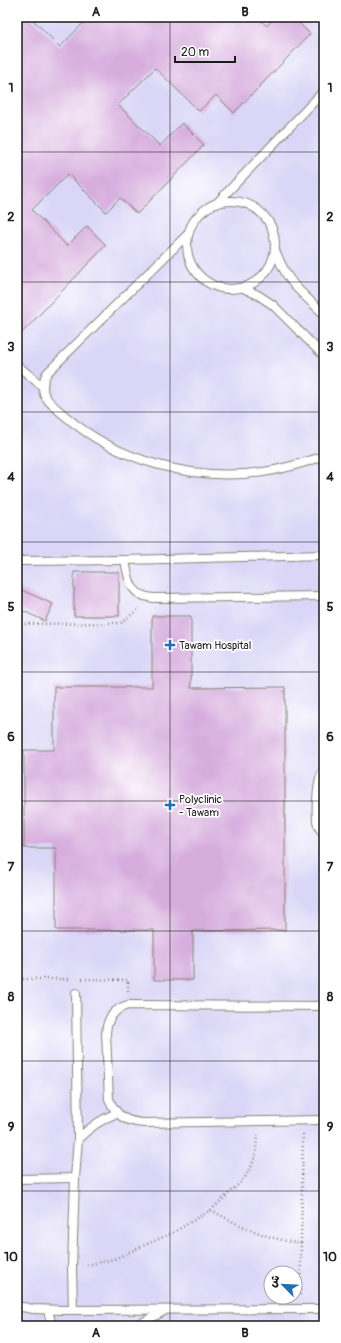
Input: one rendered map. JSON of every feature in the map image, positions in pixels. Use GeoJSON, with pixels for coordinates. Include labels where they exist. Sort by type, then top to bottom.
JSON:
{"type":"FeatureCollection","features":[{"type":"Feature","properties":{"kind":"lane"},"geometry":{"type":"LineString","coordinates":[[321,17],[324,20]]}},
{"type":"Feature","properties":{"kind":"lane"},"geometry":{"type":"LineString","coordinates":[[216,204],[324,91]]}},
{"type":"Feature","properties":{"kind":"lane"},"geometry":{"type":"LineString","coordinates":[[189,232],[187,248],[191,264],[199,276],[212,285],[227,290],[243,288],[255,283],[265,274],[272,262],[275,250],[274,235],[268,221],[258,210],[245,203],[231,201],[216,204],[204,210],[195,220],[189,232],[47,373],[43,380],[42,386],[46,399],[70,420],[98,439],[128,455],[161,466],[194,472],[228,475],[262,472],[295,466],[324,456]]}},
{"type":"Feature","properties":{"kind":"lane"},"geometry":{"type":"LineString","coordinates":[[275,250],[290,280],[301,293],[324,314]]}},
{"type":"Feature","properties":{"kind":"lane"},"geometry":{"type":"LineString","coordinates":[[243,288],[258,295],[273,305],[324,356]]}},
{"type":"Feature","properties":{"kind":"lane"},"geometry":{"type":"LineString","coordinates":[[17,365],[42,386]]}},
{"type":"Feature","properties":{"kind":"lane"},"geometry":{"type":"LineString","coordinates":[[17,561],[324,555]]}},
{"type":"Feature","properties":{"kind":"lane"},"geometry":{"type":"LineString","coordinates":[[125,560],[133,589],[144,597],[324,596]]}},
{"type":"Feature","properties":{"kind":"lane"},"geometry":{"type":"LineString","coordinates":[[324,770],[319,779],[318,786],[317,820],[319,829],[324,835]]}},
{"type":"Feature","properties":{"kind":"lane"},"geometry":{"type":"LineString","coordinates":[[73,1310],[72,1268],[78,1139],[76,993]]}},
{"type":"Feature","properties":{"kind":"lane"},"geometry":{"type":"LineString","coordinates":[[324,1006],[128,1005],[121,1007],[109,1018],[106,1033],[109,1099],[117,1113],[134,1123],[324,1120]]}},
{"type":"Feature","properties":{"kind":"lane"},"geometry":{"type":"LineString","coordinates":[[78,1139],[98,1122],[117,1113]]}},
{"type":"Feature","properties":{"kind":"lane"},"geometry":{"type":"LineString","coordinates":[[17,1179],[75,1178]]}},
{"type":"Feature","properties":{"kind":"lane"},"geometry":{"type":"LineString","coordinates":[[17,1306],[48,1310],[324,1309]]}},
{"type":"Feature","properties":{"kind":"lane"},"geometry":{"type":"LineString","coordinates":[[48,1310],[52,1326]]}},
{"type":"Feature","properties":{"kind":"lane"},"geometry":{"type":"LineString","coordinates":[[136,1326],[166,1310]]}},
{"type":"Feature","properties":{"kind":"path"},"geometry":{"type":"LineString","coordinates":[[17,624],[121,623],[153,598]]}},
{"type":"Feature","properties":{"kind":"path"},"geometry":{"type":"LineString","coordinates":[[17,960],[17,979]]}},
{"type":"Feature","properties":{"kind":"path"},"geometry":{"type":"LineString","coordinates":[[299,1309],[303,1120]]}},
{"type":"Feature","properties":{"kind":"path"},"geometry":{"type":"LineString","coordinates":[[72,1268],[114,1259],[174,1232],[211,1210],[244,1179],[251,1167],[256,1154],[257,1121]]}},
{"type":"Feature","properties":{"kind":"path"},"geometry":{"type":"LineString","coordinates":[[211,1210],[234,1223],[259,1234],[283,1242],[301,1243]]}},
{"type":"Feature","properties":{"kind":"shaded area","name":"Tawam Hospital"},"geometry":{"type":"Polygon","coordinates":[[[17,17],[324,17],[324,1326],[17,1326],[17,17]]]}},
{"type":"Feature","properties":{"kind":"building"},"geometry":{"type":"Polygon","coordinates":[[[17,17],[30,17],[60,47],[89,17],[257,17],[267,26],[275,17],[293,17],[310,34],[234,113],[216,95],[199,111],[155,68],[118,105],[160,146],[182,123],[204,145],[137,214],[120,198],[106,212],[68,174],[32,210],[67,246],[87,226],[106,245],[17,338],[17,17]]]}},
{"type":"Feature","properties":{"kind":"building"},"geometry":{"type":"Polygon","coordinates":[[[74,572],[119,572],[119,616],[74,616],[74,572]]]}},
{"type":"Feature","properties":{"kind":"building"},"geometry":{"type":"Polygon","coordinates":[[[17,588],[53,604],[45,621],[17,608],[17,588]]]}},
{"type":"Feature","properties":{"kind":"building"},"geometry":{"type":"Polygon","coordinates":[[[152,616],[191,616],[191,688],[285,687],[285,930],[193,931],[193,980],[154,980],[154,930],[56,930],[56,848],[24,848],[24,750],[54,750],[54,687],[152,687],[152,616]]]}},
{"type":"Feature","properties":{"kind":"place","name":"Tawam Hospital"},"geometry":{"type":"Point","coordinates":[170,645]}},
{"type":"Feature","properties":{"kind":"place","name":"Polyclinic - Tawam"},"geometry":{"type":"Point","coordinates":[170,805]}}]}
